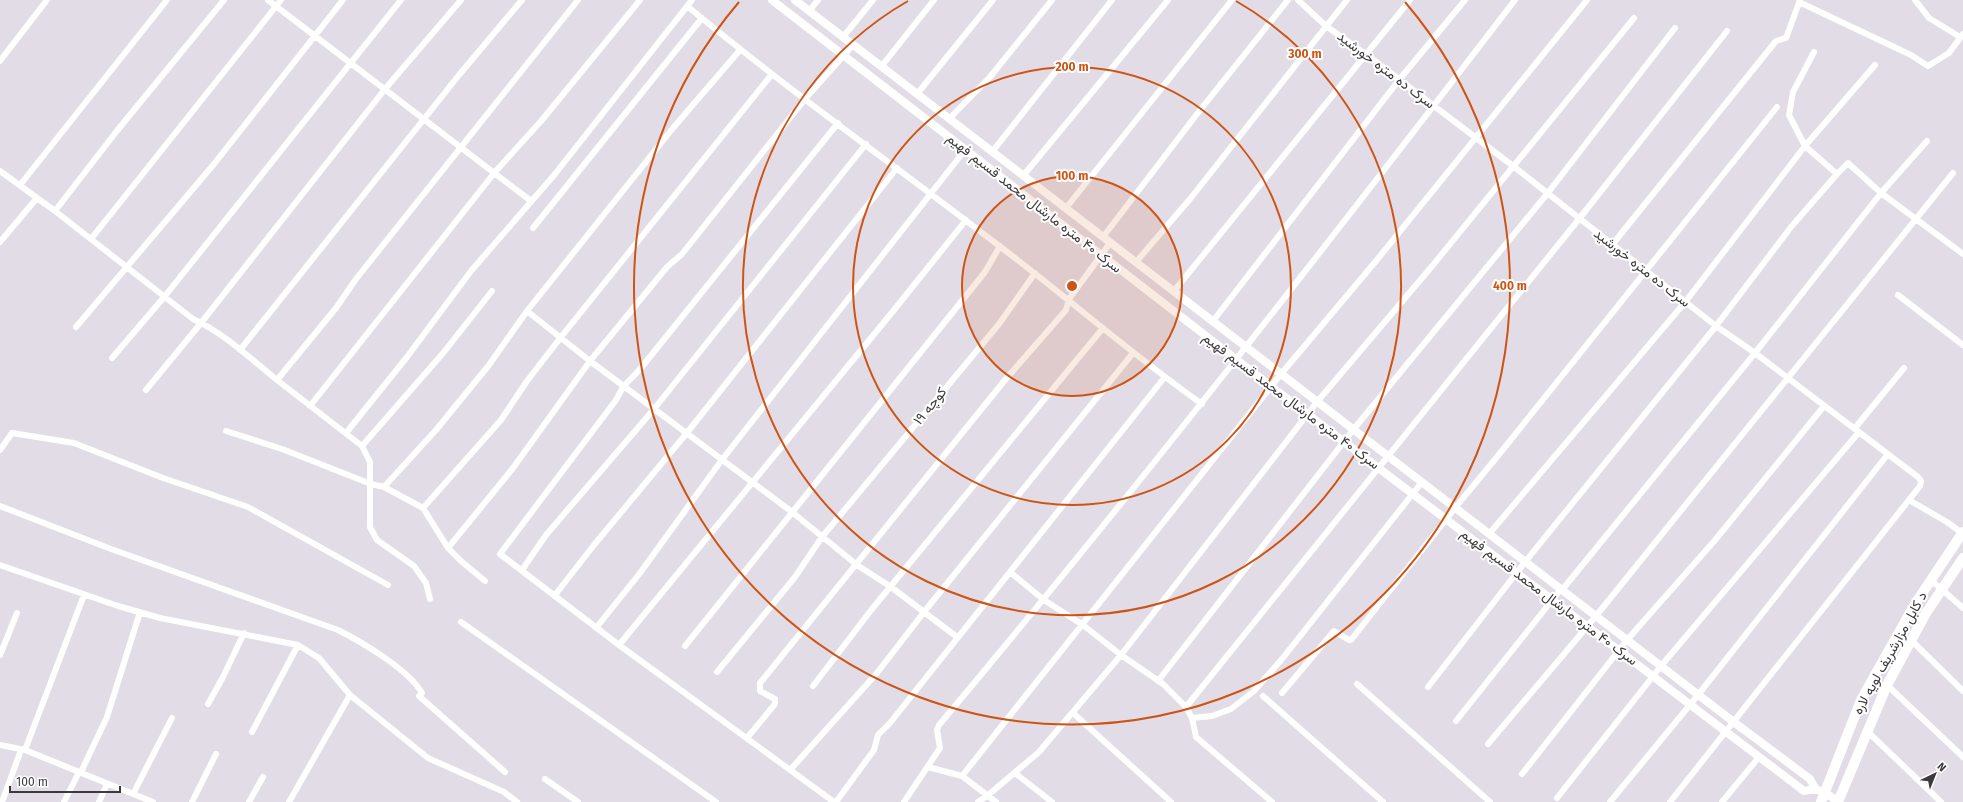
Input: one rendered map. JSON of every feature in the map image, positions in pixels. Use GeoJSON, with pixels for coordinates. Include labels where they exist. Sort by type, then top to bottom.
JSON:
{"type":"FeatureCollection","features":[{"type":"Feature","properties":{"kind":"highway","name":"د کابل مزارشریف لویه لاره"},"geometry":{"type":"LineString","coordinates":[[1823,797],[1861,700],[1915,604],[1962,533]]}},
{"type":"Feature","properties":{"kind":"highway","name":"د کابل مزارشریف لویه لاره"},"geometry":{"type":"LineString","coordinates":[[1838,802],[1887,685],[1926,613],[1963,558]]}},
{"type":"Feature","properties":{"kind":"street"},"geometry":{"type":"LineString","coordinates":[[0,61],[47,0]]}},
{"type":"Feature","properties":{"kind":"street"},"geometry":{"type":"LineString","coordinates":[[20,185],[167,0]]}},
{"type":"Feature","properties":{"kind":"street"},"geometry":{"type":"LineString","coordinates":[[55,211],[116,132],[224,0]]}},
{"type":"Feature","properties":{"kind":"street"},"geometry":{"type":"LineString","coordinates":[[268,0],[531,201]]}},
{"type":"Feature","properties":{"kind":"street"},"geometry":{"type":"LineString","coordinates":[[91,239],[281,0]]}},
{"type":"Feature","properties":{"kind":"street"},"geometry":{"type":"LineString","coordinates":[[76,328],[214,164],[343,0]]}},
{"type":"Feature","properties":{"kind":"street"},"geometry":{"type":"LineString","coordinates":[[112,358],[165,296],[350,62],[401,0]]}},
{"type":"Feature","properties":{"kind":"street"},"geometry":{"type":"LineString","coordinates":[[146,390],[201,323],[386,89],[461,0]]}},
{"type":"Feature","properties":{"kind":"street"},"geometry":{"type":"LineString","coordinates":[[240,350],[424,119],[522,0]]}},
{"type":"Feature","properties":{"kind":"street"},"geometry":{"type":"LineString","coordinates":[[277,380],[578,0]]}},
{"type":"Feature","properties":{"kind":"street"},"geometry":{"type":"LineString","coordinates":[[310,406],[495,172],[542,120],[640,0]]}},
{"type":"Feature","properties":{"kind":"street"},"geometry":{"type":"LineString","coordinates":[[346,433],[407,357],[471,271],[555,174],[692,0]]}},
{"type":"Feature","properties":{"kind":"street","name":"سرک ۴۰ متره مارشال محمد قسیم فهیم"},"geometry":{"type":"LineString","coordinates":[[772,0],[1237,360],[1690,705],[1804,790],[1815,788]]}},
{"type":"Feature","properties":{"kind":"street","name":"سرک ۴۰ متره مارشال محمد قسیم فهیم"},"geometry":{"type":"LineString","coordinates":[[794,0],[1734,723],[1810,778],[1815,788],[1823,797],[1838,802]]}},
{"type":"Feature","properties":{"kind":"street"},"geometry":{"type":"LineString","coordinates":[[809,11],[818,0]]}},
{"type":"Feature","properties":{"kind":"street"},"geometry":{"type":"LineString","coordinates":[[843,37],[873,0]]}},
{"type":"Feature","properties":{"kind":"street"},"geometry":{"type":"LineString","coordinates":[[881,66],[934,0]]}},
{"type":"Feature","properties":{"kind":"street"},"geometry":{"type":"LineString","coordinates":[[917,94],[993,0]]}},
{"type":"Feature","properties":{"kind":"street"},"geometry":{"type":"LineString","coordinates":[[949,119],[990,78],[1052,0]]}},
{"type":"Feature","properties":{"kind":"street"},"geometry":{"type":"LineString","coordinates":[[992,152],[1112,0]]}},
{"type":"Feature","properties":{"kind":"street"},"geometry":{"type":"LineString","coordinates":[[1023,176],[1168,0]]}},
{"type":"Feature","properties":{"kind":"street"},"geometry":{"type":"LineString","coordinates":[[1066,208],[1232,0]]}},
{"type":"Feature","properties":{"kind":"street"},"geometry":{"type":"LineString","coordinates":[[1103,237],[1197,114],[1288,0]]}},
{"type":"Feature","properties":{"kind":"street","name":"سرک ده متره خورشید"},"geometry":{"type":"LineString","coordinates":[[1298,0],[1326,26],[1367,54],[1513,166],[1716,326],[1755,353],[1918,477],[1921,481],[1920,486],[1909,500]]}},
{"type":"Feature","properties":{"kind":"street"},"geometry":{"type":"LineString","coordinates":[[1136,262],[1190,199],[1347,0]]}},
{"type":"Feature","properties":{"kind":"street"},"geometry":{"type":"LineString","coordinates":[[1174,291],[1410,0]]}},
{"type":"Feature","properties":{"kind":"street"},"geometry":{"type":"LineString","coordinates":[[1213,321],[1399,80],[1465,0]]}},
{"type":"Feature","properties":{"kind":"street"},"geometry":{"type":"LineString","coordinates":[[904,802],[940,748],[937,730],[939,725],[1044,600],[1237,360],[1515,0]]}},
{"type":"Feature","properties":{"kind":"street"},"geometry":{"type":"LineString","coordinates":[[962,776],[1281,374],[1476,139],[1587,0]]}},
{"type":"Feature","properties":{"kind":"street"},"geometry":{"type":"LineString","coordinates":[[1612,245],[1776,41],[1786,38],[1799,1],[1911,55],[1928,66],[1949,54],[1962,36],[1929,18],[1915,0]]}},
{"type":"Feature","properties":{"kind":"street"},"geometry":{"type":"LineString","coordinates":[[686,6],[740,50],[1069,299],[1164,378],[1202,404]]}},
{"type":"Feature","properties":{"kind":"street"},"geometry":{"type":"LineString","coordinates":[[533,228],[702,18]]}},
{"type":"Feature","properties":{"kind":"street"},"geometry":{"type":"LineString","coordinates":[[978,802],[1015,773],[1038,752],[1073,713],[1121,655],[1317,402],[1634,18]]}},
{"type":"Feature","properties":{"kind":"street"},"geometry":{"type":"LineString","coordinates":[[1158,681],[1353,430],[1547,194],[1675,28]]}},
{"type":"Feature","properties":{"kind":"street"},"geometry":{"type":"LineString","coordinates":[[1186,707],[1580,219],[1727,31]]}},
{"type":"Feature","properties":{"kind":"street"},"geometry":{"type":"LineString","coordinates":[[448,548],[513,468],[590,361],[667,267],[682,254],[805,99],[853,45]]}},
{"type":"Feature","properties":{"kind":"street"},"geometry":{"type":"LineString","coordinates":[[384,487],[489,365],[527,311],[673,128],[740,50]]}},
{"type":"Feature","properties":{"kind":"street"},"geometry":{"type":"LineString","coordinates":[[1814,52],[1793,92],[1789,115],[1805,146],[1838,174]]}},
{"type":"Feature","properties":{"kind":"street"},"geometry":{"type":"LineString","coordinates":[[1489,534],[1686,301],[1805,146],[1875,65]]}},
{"type":"Feature","properties":{"kind":"street"},"geometry":{"type":"LineString","coordinates":[[423,508],[501,420],[527,381],[561,337],[772,74]]}},
{"type":"Feature","properties":{"kind":"street"},"geometry":{"type":"LineString","coordinates":[[1282,693],[1334,631],[1351,640],[1446,519],[1778,107]]}},
{"type":"Feature","properties":{"kind":"street"},"geometry":{"type":"LineString","coordinates":[[838,123],[646,362],[623,387],[616,400],[500,554],[596,628],[835,802],[874,750],[878,735],[890,724],[957,637],[1164,378]]}},
{"type":"Feature","properties":{"kind":"street"},"geometry":{"type":"LineString","coordinates":[[1456,721],[1552,600],[1755,353],[1881,193],[1927,141]]}},
{"type":"Feature","properties":{"kind":"street"},"geometry":{"type":"LineString","coordinates":[[522,570],[546,535],[654,409],[866,144]]}},
{"type":"Feature","properties":{"kind":"street"},"geometry":{"type":"LineString","coordinates":[[596,628],[640,573],[721,461],[965,150]]}},
{"type":"Feature","properties":{"kind":"street"},"geometry":{"type":"LineString","coordinates":[[1428,687],[1525,562],[1716,326],[1791,227],[1848,163],[1881,193],[1916,217],[1963,254]]}},
{"type":"Feature","properties":{"kind":"street"},"geometry":{"type":"LineString","coordinates":[[555,595],[594,545],[686,434],[897,168]]}},
{"type":"Feature","properties":{"kind":"street"},"geometry":{"type":"LineString","coordinates":[[0,171],[55,211],[193,319],[240,350],[362,446],[370,462],[370,527],[381,543],[414,566],[426,582],[430,598]]}},
{"type":"Feature","properties":{"kind":"street"},"geometry":{"type":"LineString","coordinates":[[1488,744],[1596,616],[1786,378],[1953,173]]}},
{"type":"Feature","properties":{"kind":"street"},"geometry":{"type":"LineString","coordinates":[[0,242],[37,198]]}},
{"type":"Feature","properties":{"kind":"street"},"geometry":{"type":"LineString","coordinates":[[619,645],[966,220]]}},
{"type":"Feature","properties":{"kind":"street"},"geometry":{"type":"LineString","coordinates":[[747,738],[775,704],[775,699],[760,691],[760,683],[857,565],[878,535],[1066,310],[1069,299],[1110,243]]}},
{"type":"Feature","properties":{"kind":"street"},"geometry":{"type":"LineString","coordinates":[[685,646],[985,272],[1000,246]]}},
{"type":"Feature","properties":{"kind":"street","name":"کوچه ۱۹"},"geometry":{"type":"LineString","coordinates":[[717,672],[795,577],[822,536],[999,324],[1035,273]]}},
{"type":"Feature","properties":{"kind":"street"},"geometry":{"type":"LineString","coordinates":[[362,446],[444,352],[492,291]]}},
{"type":"Feature","properties":{"kind":"street"},"geometry":{"type":"LineString","coordinates":[[1898,295],[1963,345]]}},
{"type":"Feature","properties":{"kind":"street"},"geometry":{"type":"LineString","coordinates":[[527,311],[623,387],[721,461],[792,512],[857,565],[891,587],[957,637]]}},
{"type":"Feature","properties":{"kind":"street"},"geometry":{"type":"LineString","coordinates":[[813,686],[891,587],[1103,328]]}},
{"type":"Feature","properties":{"kind":"street"},"geometry":{"type":"LineString","coordinates":[[790,770],[877,674],[924,612],[1133,353]]}},
{"type":"Feature","properties":{"kind":"street"},"geometry":{"type":"LineString","coordinates":[[1557,798],[1661,666],[1857,430],[1904,368]]}},
{"type":"Feature","properties":{"kind":"street"},"geometry":{"type":"LineString","coordinates":[[1522,774],[1626,640],[1716,538],[1824,406]]}},
{"type":"Feature","properties":{"kind":"street"},"geometry":{"type":"LineString","coordinates":[[226,431],[282,449],[371,484],[384,487],[423,508],[448,548],[461,562],[485,581]]}},
{"type":"Feature","properties":{"kind":"street"},"geometry":{"type":"LineString","coordinates":[[0,450],[12,433],[74,443],[163,478],[248,507],[388,585]]}},
{"type":"Feature","properties":{"kind":"street"},"geometry":{"type":"LineString","coordinates":[[1610,802],[1698,695],[1888,454]]}},
{"type":"Feature","properties":{"kind":"street"},"geometry":{"type":"LineString","coordinates":[[1192,718],[1212,716],[1230,709],[1254,691],[1282,659],[1422,482]]}},
{"type":"Feature","properties":{"kind":"street"},"geometry":{"type":"LineString","coordinates":[[1670,802],[1727,732],[1909,500],[1947,522],[1962,533]]}},
{"type":"Feature","properties":{"kind":"street"},"geometry":{"type":"LineString","coordinates":[[0,506],[111,549],[338,630],[368,645],[402,672],[419,688],[422,693],[420,696],[505,772]]}},
{"type":"Feature","properties":{"kind":"street"},"geometry":{"type":"LineString","coordinates":[[0,565],[84,595],[160,618],[244,633],[298,645],[319,658],[350,695],[428,758],[504,792],[517,802]]}},
{"type":"Feature","properties":{"kind":"street"},"geometry":{"type":"LineString","coordinates":[[1010,572],[1044,600],[1083,625],[1121,655],[1163,684],[1186,707],[1192,718],[1196,737],[1272,802]]}},
{"type":"Feature","properties":{"kind":"street"},"geometry":{"type":"LineString","coordinates":[[1931,580],[1963,608]]}},
{"type":"Feature","properties":{"kind":"street"},"geometry":{"type":"LineString","coordinates":[[2,802],[84,595]]}},
{"type":"Feature","properties":{"kind":"street"},"geometry":{"type":"LineString","coordinates":[[64,802],[107,716],[140,612]]}},
{"type":"Feature","properties":{"kind":"street"},"geometry":{"type":"LineString","coordinates":[[0,655],[17,613]]}},
{"type":"Feature","properties":{"kind":"street"},"geometry":{"type":"LineString","coordinates":[[461,622],[716,802]]}},
{"type":"Feature","properties":{"kind":"street"},"geometry":{"type":"LineString","coordinates":[[208,704],[244,633]]}},
{"type":"Feature","properties":{"kind":"street"},"geometry":{"type":"LineString","coordinates":[[1912,641],[1963,691]]}},
{"type":"Feature","properties":{"kind":"street"},"geometry":{"type":"LineString","coordinates":[[252,732],[298,645]]}},
{"type":"Feature","properties":{"kind":"street"},"geometry":{"type":"LineString","coordinates":[[1357,684],[1490,802]]}},
{"type":"Feature","properties":{"kind":"street"},"geometry":{"type":"LineString","coordinates":[[1887,685],[1963,757]]}},
{"type":"Feature","properties":{"kind":"street"},"geometry":{"type":"LineString","coordinates":[[289,802],[350,695]]}},
{"type":"Feature","properties":{"kind":"street"},"geometry":{"type":"LineString","coordinates":[[1263,696],[1383,802]]}},
{"type":"Feature","properties":{"kind":"street"},"geometry":{"type":"LineString","coordinates":[[1073,713],[1171,802]]}},
{"type":"Feature","properties":{"kind":"street"},"geometry":{"type":"LineString","coordinates":[[133,794],[172,718]]}},
{"type":"Feature","properties":{"kind":"street"},"geometry":{"type":"LineString","coordinates":[[1867,731],[1941,802]]}},
{"type":"Feature","properties":{"kind":"street"},"geometry":{"type":"LineString","coordinates":[[0,745],[23,750],[152,802]]}},
{"type":"Feature","properties":{"kind":"street"},"geometry":{"type":"LineString","coordinates":[[192,802],[216,754]]}},
{"type":"Feature","properties":{"kind":"street"},"geometry":{"type":"LineString","coordinates":[[1722,802],[1759,757]]}},
{"type":"Feature","properties":{"kind":"street"},"geometry":{"type":"LineString","coordinates":[[928,767],[962,776],[996,802]]}},
{"type":"Feature","properties":{"kind":"street"},"geometry":{"type":"LineString","coordinates":[[1015,773],[1052,802]]}},
{"type":"Feature","properties":{"kind":"street"},"geometry":{"type":"LineString","coordinates":[[249,802],[263,777]]}},
{"type":"Feature","properties":{"kind":"street"},"geometry":{"type":"LineString","coordinates":[[545,779],[578,802]]}},
{"type":"Feature","properties":{"kind":"street"},"geometry":{"type":"LineString","coordinates":[[99,802],[107,784]]}}]}
